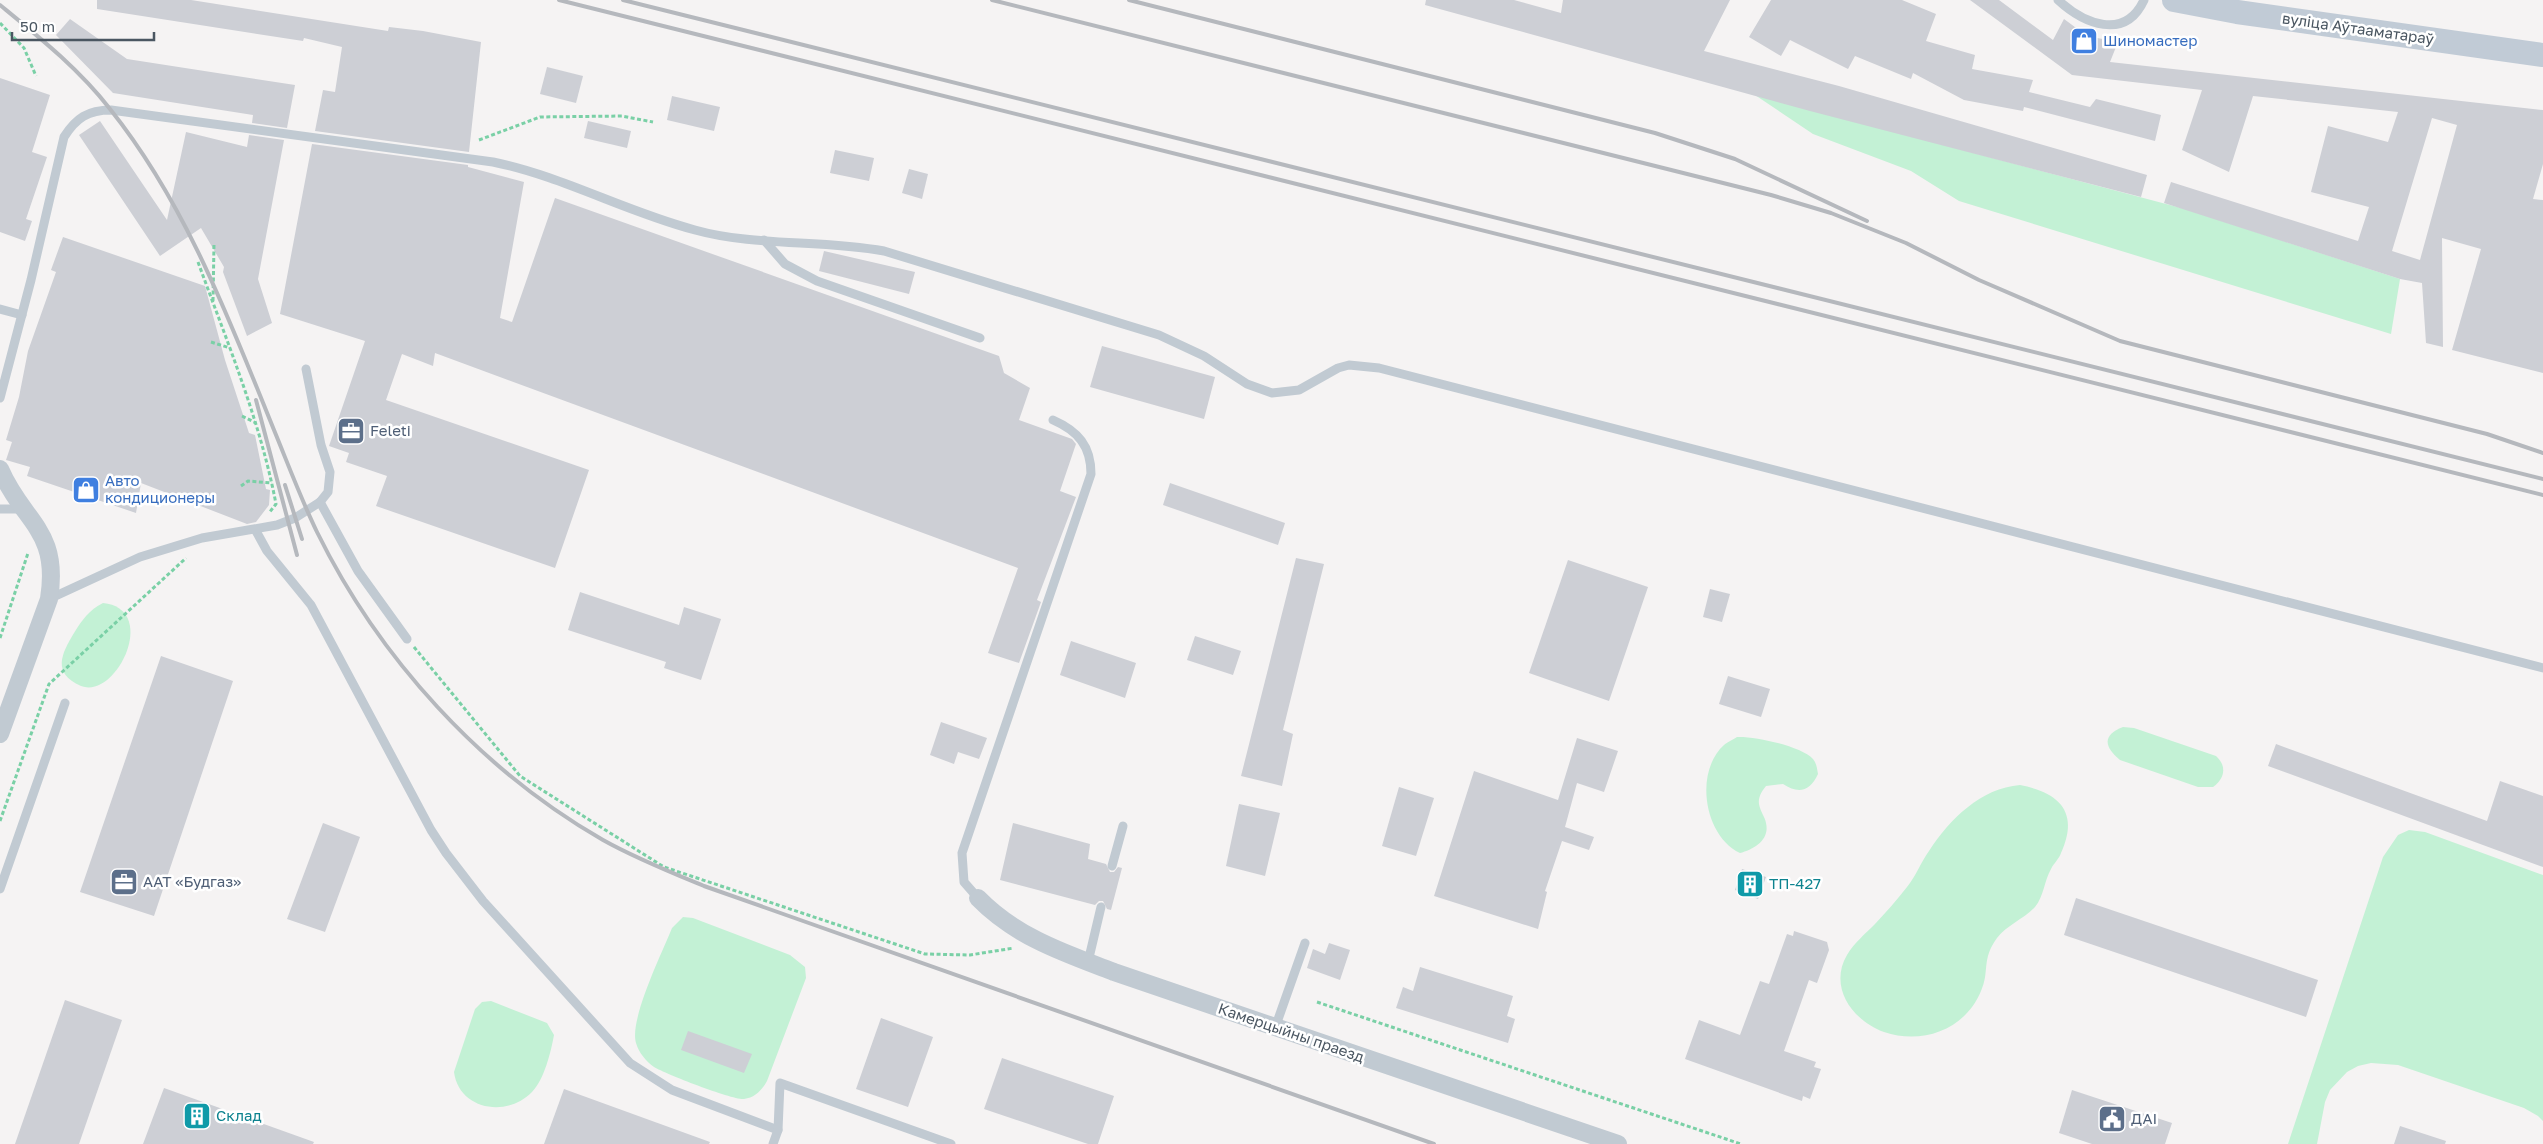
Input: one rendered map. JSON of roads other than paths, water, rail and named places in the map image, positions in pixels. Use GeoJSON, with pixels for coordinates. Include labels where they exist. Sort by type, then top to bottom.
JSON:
{"type":"FeatureCollection","features":[{"type":"Feature","properties":{"kind":"main road","name":"вуліца Аўтааматараў"},"geometry":{"type":"LineString","coordinates":[[2174,0],[2237,12],[2543,55]]}},
{"type":"Feature","properties":{"kind":"street"},"geometry":{"type":"LineString","coordinates":[[0,469],[46,541],[51,561],[52,580],[49,599],[0,734]]}},
{"type":"Feature","properties":{"kind":"street","name":"Камерцыйны праезд"},"geometry":{"type":"LineString","coordinates":[[978,898],[993,914],[1041,944],[1275,1028],[1618,1144]]}},
{"type":"Feature","properties":{"kind":"lane"},"geometry":{"type":"LineString","coordinates":[[2058,0],[2067,8],[2091,20],[2112,26],[2126,23],[2132,18],[2144,0]]}},
{"type":"Feature","properties":{"kind":"lane"},"geometry":{"type":"LineString","coordinates":[[0,398],[64,137],[78,119],[87,113],[99,110],[178,118],[508,165],[695,230],[718,236],[840,244],[884,251],[1159,335],[1204,356],[1247,384],[1272,393],[1299,390],[1344,366],[1364,365],[1379,368],[2543,668]]}},
{"type":"Feature","properties":{"kind":"lane"},"geometry":{"type":"LineString","coordinates":[[764,240],[775,254],[800,273],[980,338]]}},
{"type":"Feature","properties":{"kind":"lane"},"geometry":{"type":"LineString","coordinates":[[0,309],[22,314]]}},
{"type":"Feature","properties":{"kind":"lane"},"geometry":{"type":"LineString","coordinates":[[49,599],[102,573],[156,552],[202,538],[256,531],[296,518],[320,502],[328,492],[330,472],[321,445],[306,369]]}},
{"type":"Feature","properties":{"kind":"lane"},"geometry":{"type":"LineString","coordinates":[[978,898],[964,882],[963,846],[1091,474],[1091,460],[1087,447],[1078,435],[1053,420]]}},
{"type":"Feature","properties":{"kind":"lane"},"geometry":{"type":"LineString","coordinates":[[320,502],[358,571],[407,639]]}},
{"type":"Feature","properties":{"kind":"lane"},"geometry":{"type":"LineString","coordinates":[[0,509],[25,509]]}},
{"type":"Feature","properties":{"kind":"lane"},"geometry":{"type":"LineString","coordinates":[[256,531],[267,551],[311,605],[431,830],[483,901],[607,1041],[641,1072],[672,1090],[778,1130]]}},
{"type":"Feature","properties":{"kind":"lane"},"geometry":{"type":"LineString","coordinates":[[0,889],[65,703]]}},
{"type":"Feature","properties":{"kind":"lane"},"geometry":{"type":"LineString","coordinates":[[1112,866],[1122,826]]}},
{"type":"Feature","properties":{"kind":"lane"},"geometry":{"type":"LineString","coordinates":[[1088,962],[1101,907]]}},
{"type":"Feature","properties":{"kind":"lane"},"geometry":{"type":"LineString","coordinates":[[1275,1028],[1305,943]]}},
{"type":"Feature","properties":{"kind":"lane"},"geometry":{"type":"LineString","coordinates":[[773,1144],[778,1130],[780,1083],[951,1144]]}},
{"type":"Feature","properties":{"kind":"railway"},"geometry":{"type":"LineString","coordinates":[[559,0],[2543,495]]}},
{"type":"Feature","properties":{"kind":"railway"},"geometry":{"type":"LineString","coordinates":[[623,0],[2543,479]]}},
{"type":"Feature","properties":{"kind":"railway"},"geometry":{"type":"LineString","coordinates":[[992,0],[1771,195],[1831,213],[1906,243],[1979,280],[2120,341],[2487,434],[2543,453]]}},
{"type":"Feature","properties":{"kind":"railway"},"geometry":{"type":"LineString","coordinates":[[1129,0],[1655,133],[1735,159],[1867,221]]}},
{"type":"Feature","properties":{"kind":"railway"},"geometry":{"type":"LineString","coordinates":[[0,5],[58,54],[85,80],[110,109],[137,146],[161,184],[204,264],[306,507],[342,579],[371,623],[403,666],[438,707],[475,745],[516,780],[558,812],[615,847],[704,886],[1434,1144]]}},
{"type":"Feature","properties":{"kind":"railway"},"geometry":{"type":"LineString","coordinates":[[256,400],[297,555]]}},
{"type":"Feature","properties":{"kind":"railway"},"geometry":{"type":"LineString","coordinates":[[285,485],[302,539]]}},
{"type":"Feature","properties":{"kind":"place","name":"Шиномастер"},"geometry":{"type":"Point","coordinates":[2084,41]}},
{"type":"Feature","properties":{"kind":"place","name":"Feleti"},"geometry":{"type":"Point","coordinates":[351,431]}},
{"type":"Feature","properties":{"kind":"place","name":"Авто кондиционеры"},"geometry":{"type":"Point","coordinates":[86,490]}},
{"type":"Feature","properties":{"kind":"place","name":"ААТ «Будгаз»"},"geometry":{"type":"Point","coordinates":[124,882]}},
{"type":"Feature","properties":{"kind":"place","name":"ТП-427"},"geometry":{"type":"Point","coordinates":[1750,884]}},
{"type":"Feature","properties":{"kind":"place","name":"Склад"},"geometry":{"type":"Point","coordinates":[197,1116]}},
{"type":"Feature","properties":{"kind":"place","name":"ДАІ"},"geometry":{"type":"Point","coordinates":[2112,1119]}}]}
